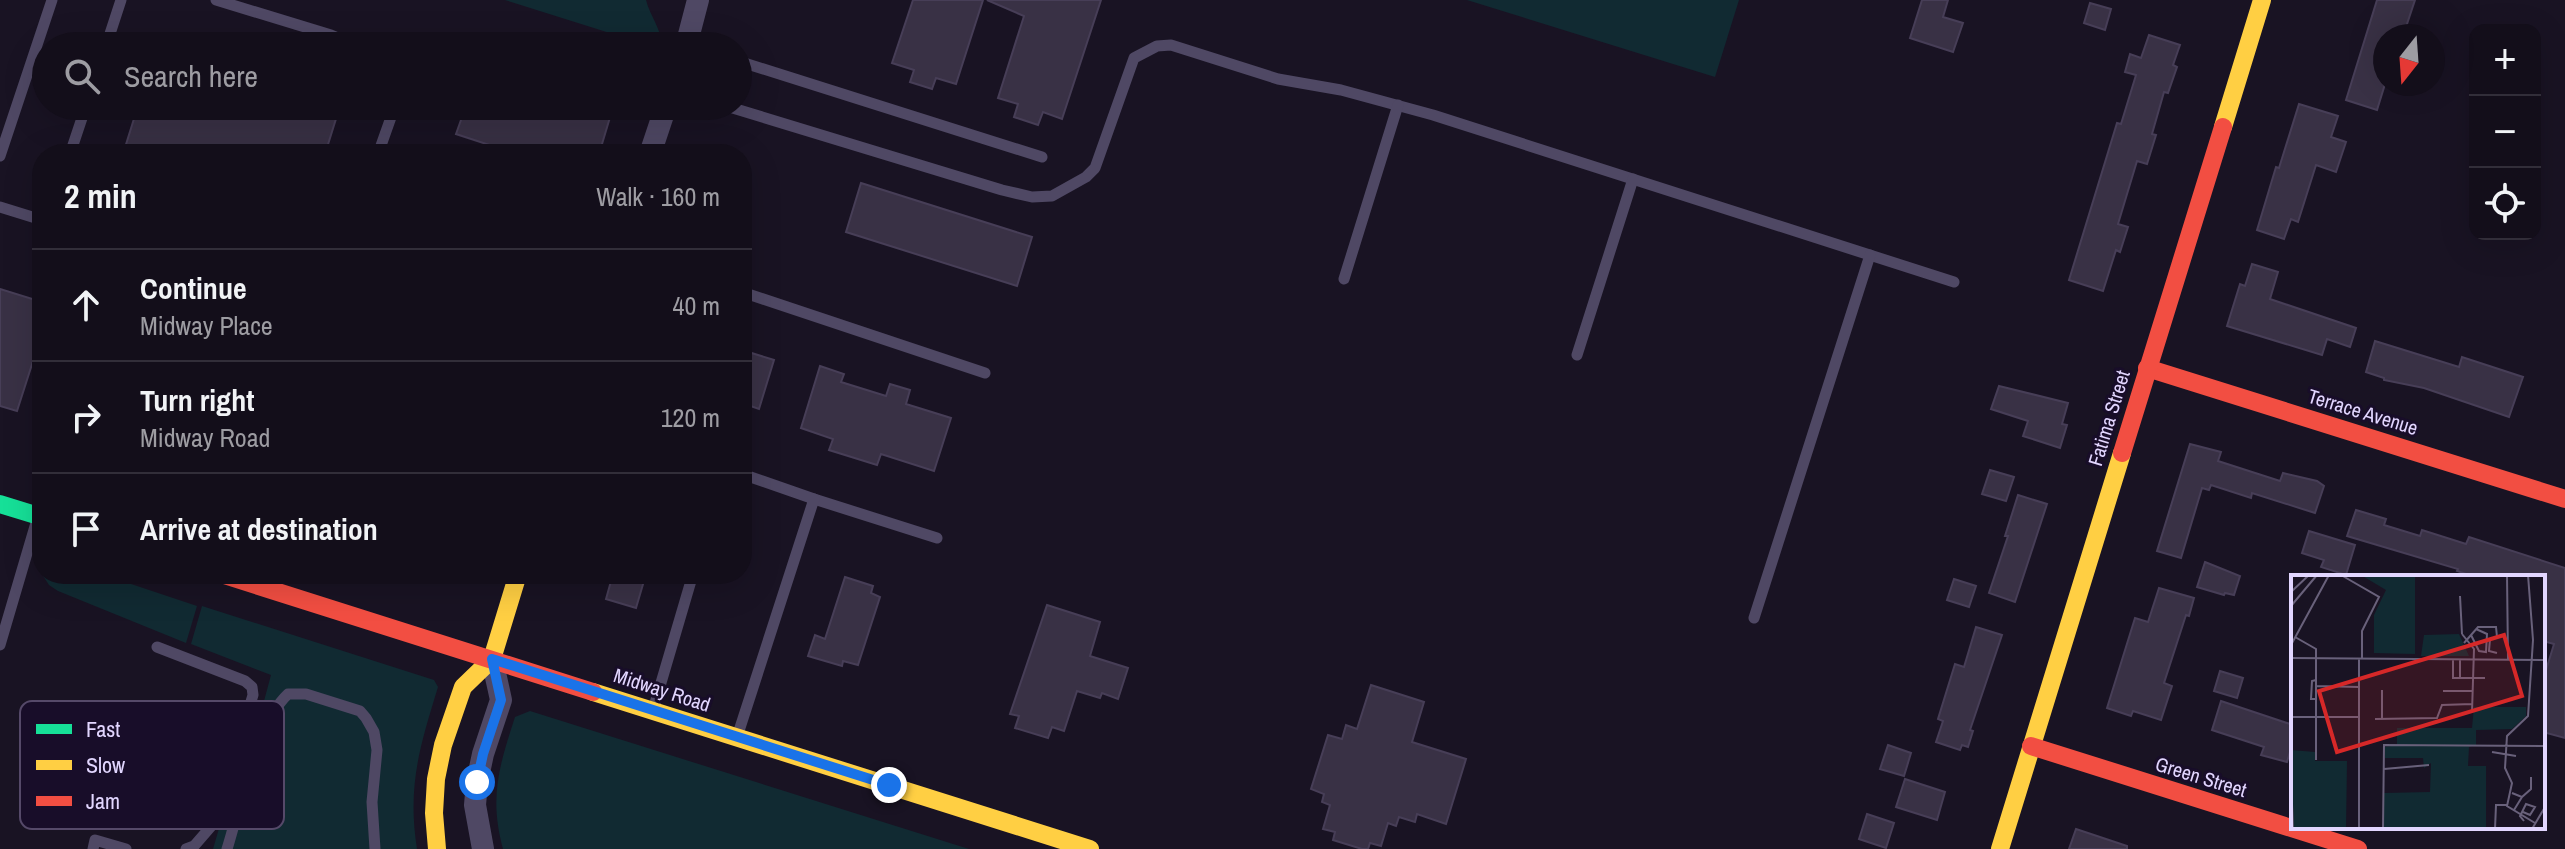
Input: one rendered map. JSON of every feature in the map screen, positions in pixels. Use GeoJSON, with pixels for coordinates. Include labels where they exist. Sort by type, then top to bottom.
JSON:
{"type":"FeatureCollection","features":[{"type":"Feature","properties":{"kind":"street"},"geometry":{"type":"LineString","coordinates":[[690,32],[698,0]]}},
{"type":"Feature","properties":{"kind":"street","name":"Fatima Street"},"geometry":{"type":"LineString","coordinates":[[2000,849],[2262,0]]}},
{"type":"Feature","properties":{"kind":"street"},"geometry":{"type":"LineString","coordinates":[[652,144],[657,120]]}},
{"type":"Feature","properties":{"kind":"street","name":"Terrace Avenue"},"geometry":{"type":"LineString","coordinates":[[2147,368],[2565,499]]}},
{"type":"Feature","properties":{"kind":"street"},"geometry":{"type":"LineString","coordinates":[[0,504],[32,514]]}},
{"type":"Feature","properties":{"kind":"street","name":"Midway Road"},"geometry":{"type":"LineString","coordinates":[[253,584],[1090,849]]}},
{"type":"Feature","properties":{"kind":"street"},"geometry":{"type":"LineString","coordinates":[[437,849],[434,813],[436,779],[443,745],[463,687],[492,659],[515,584]]}},
{"type":"Feature","properties":{"kind":"street"},"geometry":{"type":"LineString","coordinates":[[483,849],[475,805],[477,782],[501,700],[492,659]]}},
{"type":"Feature","properties":{"kind":"street","name":"Green Street"},"geometry":{"type":"LineString","coordinates":[[2031,746],[2291,828]]}},
{"type":"Feature","properties":{"kind":"street","name":"Green Street"},"geometry":{"type":"LineString","coordinates":[[2295,829],[2358,849]]}},
{"type":"Feature","properties":{"kind":"lane"},"geometry":{"type":"LineString","coordinates":[[41,32],[52,0]]}},
{"type":"Feature","properties":{"kind":"lane"},"geometry":{"type":"LineString","coordinates":[[111,32],[121,0]]}},
{"type":"Feature","properties":{"kind":"lane"},"geometry":{"type":"LineString","coordinates":[[216,0],[321,32]]}},
{"type":"Feature","properties":{"kind":"lane"},"geometry":{"type":"LineString","coordinates":[[752,114],[1002,190],[1032,197],[1052,196],[1072,186],[1095,168],[1134,58],[1157,46],[1171,45],[1278,79],[1341,90],[1398,105],[1954,282]]}},
{"type":"Feature","properties":{"kind":"lane"},"geometry":{"type":"LineString","coordinates":[[0,156],[32,60]]}},
{"type":"Feature","properties":{"kind":"lane"},"geometry":{"type":"LineString","coordinates":[[752,65],[1042,157]]}},
{"type":"Feature","properties":{"kind":"lane"},"geometry":{"type":"LineString","coordinates":[[1344,279],[1398,105]]}},
{"type":"Feature","properties":{"kind":"lane"},"geometry":{"type":"LineString","coordinates":[[73,144],[81,120]]}},
{"type":"Feature","properties":{"kind":"lane"},"geometry":{"type":"LineString","coordinates":[[382,144],[390,120]]}},
{"type":"Feature","properties":{"kind":"lane"},"geometry":{"type":"LineString","coordinates":[[1577,355],[1633,179]]}},
{"type":"Feature","properties":{"kind":"lane"},"geometry":{"type":"LineString","coordinates":[[0,207],[32,217]]}},
{"type":"Feature","properties":{"kind":"lane"},"geometry":{"type":"LineString","coordinates":[[1754,618],[1870,255]]}},
{"type":"Feature","properties":{"kind":"lane"},"geometry":{"type":"LineString","coordinates":[[752,295],[985,373]]}},
{"type":"Feature","properties":{"kind":"lane"},"geometry":{"type":"LineString","coordinates":[[752,477],[937,538]]}},
{"type":"Feature","properties":{"kind":"lane"},"geometry":{"type":"LineString","coordinates":[[737,737],[814,499]]}},
{"type":"Feature","properties":{"kind":"lane"},"geometry":{"type":"LineString","coordinates":[[0,645],[32,542]]}},
{"type":"Feature","properties":{"kind":"lane"},"geometry":{"type":"LineString","coordinates":[[652,710],[690,584]]}},
{"type":"Feature","properties":{"kind":"lane"},"geometry":{"type":"LineString","coordinates":[[157,647],[245,681],[252,687],[251,701]]}},
{"type":"Feature","properties":{"kind":"lane"},"geometry":{"type":"LineString","coordinates":[[280,701],[288,694],[306,694],[360,711],[366,718],[374,732],[377,750],[372,802],[375,849]]}},
{"type":"Feature","properties":{"kind":"lane"},"geometry":{"type":"LineString","coordinates":[[186,849],[194,846],[209,829]]}},
{"type":"Feature","properties":{"kind":"lane"},"geometry":{"type":"LineString","coordinates":[[227,849],[233,829]]}},
{"type":"Feature","properties":{"kind":"lane"},"geometry":{"type":"LineString","coordinates":[[94,844],[126,849]]}},
{"type":"Feature","properties":{"kind":"shaded area"},"geometry":{"type":"Polygon","coordinates":[[[505,0],[646,0],[659,32],[607,32],[505,0]]]}},
{"type":"Feature","properties":{"kind":"shaded area"},"geometry":{"type":"Polygon","coordinates":[[[1467,0],[1739,0],[1715,77],[1467,0]]]}},
{"type":"Feature","properties":{"kind":"shaded area"},"geometry":{"type":"Polygon","coordinates":[[[131,584],[197,606],[186,643],[49,585],[131,584]]]}},
{"type":"Feature","properties":{"kind":"shaded area"},"geometry":{"type":"Polygon","coordinates":[[[202,606],[434,680],[438,687],[417,766],[414,826],[417,849],[213,849],[219,829],[284,829],[284,701],[264,701],[271,675],[191,644],[202,606]]]}},
{"type":"Feature","properties":{"kind":"shaded area"},"geometry":{"type":"Polygon","coordinates":[[[530,711],[969,849],[503,849],[496,798],[500,767],[515,717],[530,711]]]}},
{"type":"Feature","properties":{"kind":"building"},"geometry":{"type":"Polygon","coordinates":[[[913,0],[983,0],[956,84],[936,78],[932,89],[910,82],[914,70],[892,63],[913,0]]]}},
{"type":"Feature","properties":{"kind":"building"},"geometry":{"type":"Polygon","coordinates":[[[987,0],[1101,0],[1062,119],[1043,112],[1038,125],[1014,117],[1018,104],[998,98],[1024,16],[987,0]]]}},
{"type":"Feature","properties":{"kind":"building"},"geometry":{"type":"Polygon","coordinates":[[[1922,0],[1948,0],[1943,17],[1963,23],[1953,52],[1910,38],[1922,0]]]}},
{"type":"Feature","properties":{"kind":"building"},"geometry":{"type":"Polygon","coordinates":[[[2377,0],[2415,0],[2407,24],[2373,24],[2373,96],[2381,96],[2377,110],[2346,100],[2377,0]]]}},
{"type":"Feature","properties":{"kind":"building"},"geometry":{"type":"Polygon","coordinates":[[[2090,3],[2111,9],[2105,30],[2084,23],[2090,3]]]}},
{"type":"Feature","properties":{"kind":"building"},"geometry":{"type":"Polygon","coordinates":[[[2149,35],[2180,45],[2173,65],[2177,67],[2168,93],[2164,92],[2147,164],[2137,161],[2118,224],[2128,227],[2120,252],[2116,250],[2103,291],[2069,280],[2117,123],[2121,124],[2136,75],[2125,72],[2130,54],[2141,58],[2149,35]]]}},
{"type":"Feature","properties":{"kind":"building"},"geometry":{"type":"Polygon","coordinates":[[[2299,104],[2338,116],[2331,137],[2346,142],[2336,172],[2316,165],[2298,222],[2291,219],[2284,239],[2257,230],[2299,104]]]}},
{"type":"Feature","properties":{"kind":"building"},"geometry":{"type":"Polygon","coordinates":[[[134,120],[336,120],[328,144],[126,144],[134,120]]]}},
{"type":"Feature","properties":{"kind":"building"},"geometry":{"type":"Polygon","coordinates":[[[461,120],[609,120],[602,144],[486,144],[456,134],[461,120]]]}},
{"type":"Feature","properties":{"kind":"building"},"geometry":{"type":"Polygon","coordinates":[[[861,183],[1032,237],[1017,286],[846,232],[861,183]]]}},
{"type":"Feature","properties":{"kind":"building"},"geometry":{"type":"Polygon","coordinates":[[[2252,264],[2278,272],[2270,299],[2356,328],[2350,347],[2327,339],[2322,355],[2227,326],[2240,284],[2245,286],[2252,264]]]}},
{"type":"Feature","properties":{"kind":"building"},"geometry":{"type":"Polygon","coordinates":[[[0,289],[32,299],[32,364],[17,411],[0,406],[0,289]]]}},
{"type":"Feature","properties":{"kind":"building"},"geometry":{"type":"Polygon","coordinates":[[[2375,341],[2459,367],[2462,357],[2523,377],[2509,417],[2366,372],[2375,341]]]}},
{"type":"Feature","properties":{"kind":"building"},"geometry":{"type":"Polygon","coordinates":[[[752,353],[774,360],[759,409],[752,407],[752,353]]]}},
{"type":"Feature","properties":{"kind":"building"},"geometry":{"type":"Polygon","coordinates":[[[820,366],[844,374],[841,382],[886,396],[890,384],[910,390],[906,404],[951,418],[934,471],[881,454],[877,465],[829,450],[833,439],[801,428],[820,366]]]}},
{"type":"Feature","properties":{"kind":"building"},"geometry":{"type":"Polygon","coordinates":[[[1999,386],[2068,403],[2062,424],[2067,425],[2060,448],[2023,436],[2028,421],[1991,409],[1999,386]]]}},
{"type":"Feature","properties":{"kind":"building"},"geometry":{"type":"Polygon","coordinates":[[[2190,444],[2221,452],[2218,461],[2280,481],[2283,473],[2317,481],[2324,486],[2315,513],[2252,493],[2251,498],[2211,485],[2209,490],[2202,488],[2181,558],[2157,551],[2190,444]]]}},
{"type":"Feature","properties":{"kind":"building"},"geometry":{"type":"Polygon","coordinates":[[[1990,470],[2014,477],[2006,501],[1982,494],[1990,470]]]}},
{"type":"Feature","properties":{"kind":"building"},"geometry":{"type":"Polygon","coordinates":[[[2018,495],[2047,504],[2015,602],[1989,593],[2018,495]]]}},
{"type":"Feature","properties":{"kind":"building"},"geometry":{"type":"Polygon","coordinates":[[[2356,510],[2386,519],[2384,525],[2420,536],[2422,530],[2466,544],[2469,537],[2565,568],[2565,738],[2545,733],[2545,673],[2554,644],[2545,642],[2545,575],[2469,575],[2347,536],[2356,510]]]}},
{"type":"Feature","properties":{"kind":"building"},"geometry":{"type":"Polygon","coordinates":[[[2309,531],[2355,545],[2346,575],[2321,567],[2324,560],[2302,553],[2309,531]]]}},
{"type":"Feature","properties":{"kind":"building"},"geometry":{"type":"Polygon","coordinates":[[[2205,562],[2240,576],[2234,595],[2197,587],[2205,562]]]}},
{"type":"Feature","properties":{"kind":"building"},"geometry":{"type":"Polygon","coordinates":[[[845,577],[873,586],[871,593],[880,597],[858,665],[843,661],[842,666],[808,656],[815,635],[825,639],[845,577]]]}},
{"type":"Feature","properties":{"kind":"building"},"geometry":{"type":"Polygon","coordinates":[[[1954,579],[1976,586],[1969,607],[1947,600],[1954,579]]]}},
{"type":"Feature","properties":{"kind":"building"},"geometry":{"type":"Polygon","coordinates":[[[610,584],[643,584],[636,608],[606,599],[610,584]]]}},
{"type":"Feature","properties":{"kind":"building"},"geometry":{"type":"Polygon","coordinates":[[[2159,588],[2194,598],[2164,683],[2172,686],[2161,720],[2133,711],[2131,716],[2107,708],[2135,618],[2148,622],[2159,588]]]}},
{"type":"Feature","properties":{"kind":"building"},"geometry":{"type":"Polygon","coordinates":[[[1047,605],[1100,622],[1090,656],[1128,668],[1118,699],[1102,693],[1100,698],[1077,691],[1064,731],[1052,727],[1048,738],[1015,728],[1019,716],[1010,714],[1047,605]]]}},
{"type":"Feature","properties":{"kind":"building"},"geometry":{"type":"Polygon","coordinates":[[[1976,627],[2002,635],[1970,730],[1973,731],[1968,747],[1962,745],[1960,750],[1936,742],[1943,721],[1938,719],[1955,664],[1964,667],[1976,627]]]}},
{"type":"Feature","properties":{"kind":"building"},"geometry":{"type":"Polygon","coordinates":[[[2220,671],[2243,678],[2237,698],[2214,691],[2220,671]]]}},
{"type":"Feature","properties":{"kind":"building"},"geometry":{"type":"Polygon","coordinates":[[[1371,685],[1424,702],[1412,742],[1466,759],[1446,824],[1417,814],[1415,822],[1399,817],[1396,826],[1388,823],[1381,846],[1370,843],[1368,849],[1362,849],[1333,840],[1335,832],[1323,829],[1330,805],[1322,802],[1324,794],[1311,789],[1328,735],[1342,739],[1346,725],[1357,729],[1371,685]]]}},
{"type":"Feature","properties":{"kind":"building"},"geometry":{"type":"Polygon","coordinates":[[[2221,701],[2291,724],[2291,749],[2287,762],[2261,755],[2264,747],[2212,730],[2221,701]]]}},
{"type":"Feature","properties":{"kind":"building"},"geometry":{"type":"Polygon","coordinates":[[[1888,745],[1911,753],[1904,776],[1880,769],[1888,745]]]}},
{"type":"Feature","properties":{"kind":"building"},"geometry":{"type":"Polygon","coordinates":[[[1905,779],[1945,792],[1937,820],[1896,807],[1905,779]]]}},
{"type":"Feature","properties":{"kind":"building"},"geometry":{"type":"Polygon","coordinates":[[[1867,814],[1894,823],[1886,848],[1859,839],[1867,814]]]}},
{"type":"Feature","properties":{"kind":"building"},"geometry":{"type":"Polygon","coordinates":[[[2076,829],[2127,846],[2127,849],[2069,849],[2076,829]]]}},
{"type":"Feature","properties":{"kind":"traffic: fast"},"geometry":{"type":"LineString","coordinates":[[0,504],[32,514]]}},
{"type":"Feature","properties":{"kind":"traffic: slow"},"geometry":{"type":"LineString","coordinates":[[2223,127],[2262,0]]}},
{"type":"Feature","properties":{"kind":"traffic: slow"},"geometry":{"type":"LineString","coordinates":[[2000,849],[2122,453]]}},
{"type":"Feature","properties":{"kind":"traffic: slow"},"geometry":{"type":"LineString","coordinates":[[437,849],[434,813],[436,779],[443,745],[463,687],[492,659],[515,584]]}},
{"type":"Feature","properties":{"kind":"traffic: slow"},"geometry":{"type":"LineString","coordinates":[[593,692],[1090,849]]}},
{"type":"Feature","properties":{"kind":"traffic: jam"},"geometry":{"type":"LineString","coordinates":[[2122,453],[2223,127]]}},
{"type":"Feature","properties":{"kind":"traffic: jam"},"geometry":{"type":"LineString","coordinates":[[2147,368],[2565,499]]}},
{"type":"Feature","properties":{"kind":"traffic: jam"},"geometry":{"type":"LineString","coordinates":[[253,584],[593,692]]}},
{"type":"Feature","properties":{"kind":"traffic: jam"},"geometry":{"type":"LineString","coordinates":[[2031,746],[2291,828]]}},
{"type":"Feature","properties":{"kind":"traffic: jam"},"geometry":{"type":"LineString","coordinates":[[2295,829],[2358,849]]}},
{"type":"Feature","properties":{"kind":"route"},"geometry":{"type":"LineString","coordinates":[[477,782],[501,700],[492,659],[889,785]]}}]}
